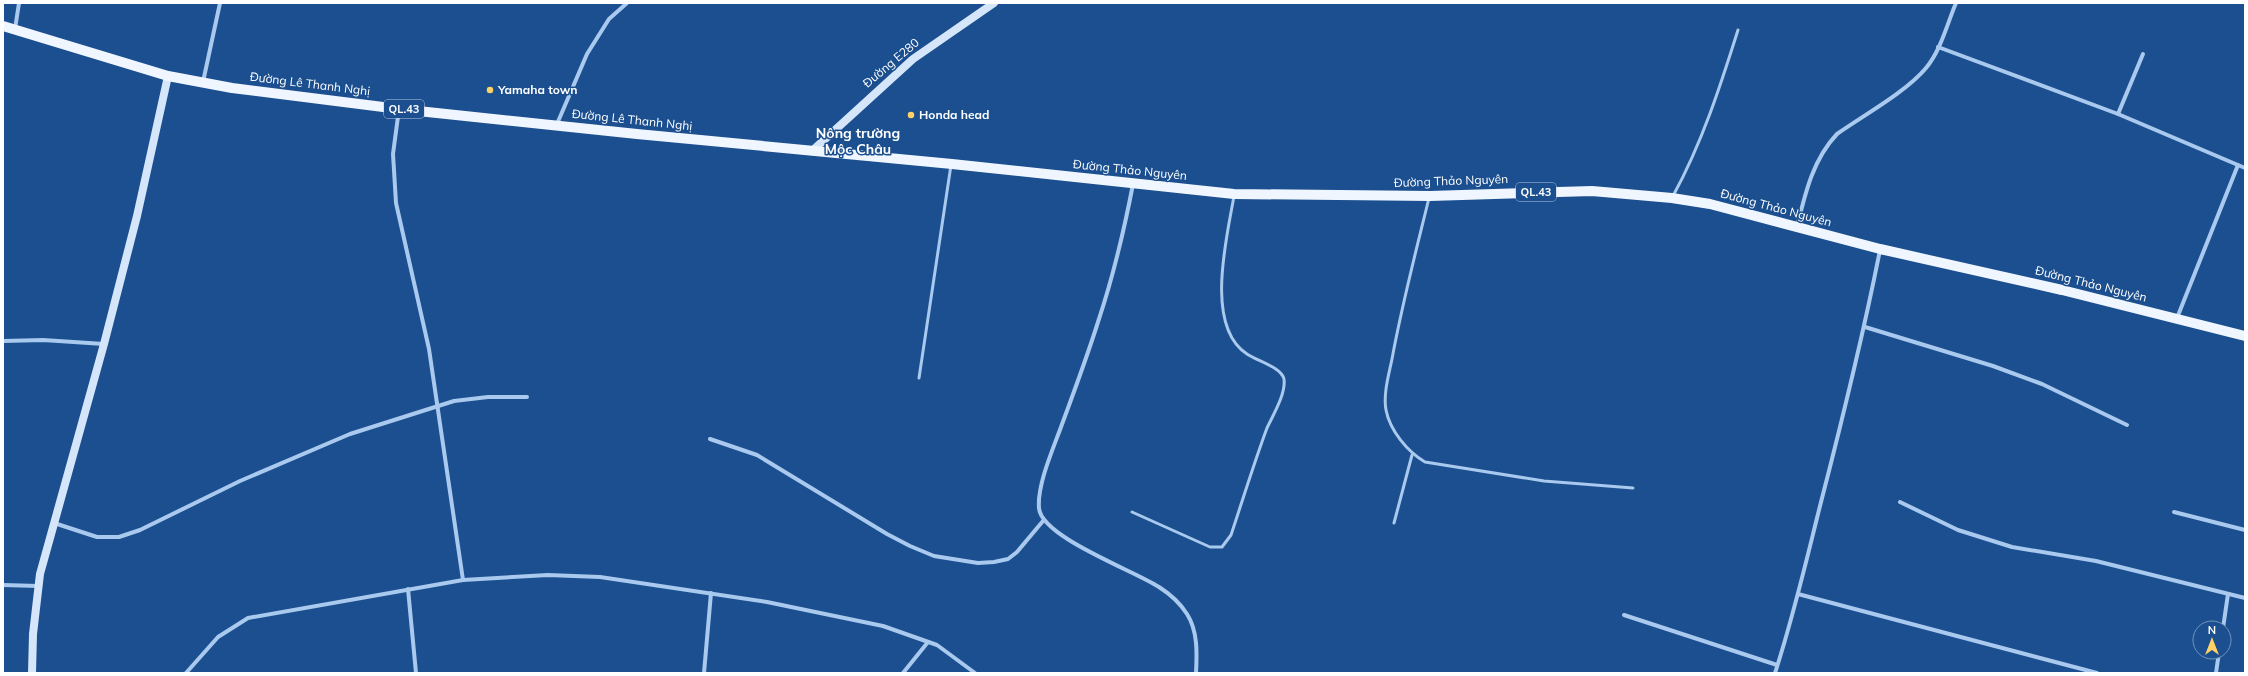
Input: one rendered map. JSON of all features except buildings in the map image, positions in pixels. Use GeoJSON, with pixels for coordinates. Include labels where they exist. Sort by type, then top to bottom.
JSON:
{"type":"FeatureCollection","features":[{"type":"Feature","properties":{"kind":"main road","name":"Đường Lê Thanh Nghị"},"geometry":{"type":"LineString","coordinates":[[3,26],[168,76],[203,82],[399,109],[812,151]]}},
{"type":"Feature","properties":{"kind":"main road","name":"Đường Thảo Nguyên"},"geometry":{"type":"LineString","coordinates":[[812,151],[952,164],[1234,194],[1430,196],[1592,191],[1672,198],[1710,204],[1880,249],[1969,268],[2245,336]]}},
{"type":"Feature","properties":{"kind":"street"},"geometry":{"type":"LineString","coordinates":[[14,30],[18,3]]}},
{"type":"Feature","properties":{"kind":"street"},"geometry":{"type":"LineString","coordinates":[[203,82],[220,3]]}},
{"type":"Feature","properties":{"kind":"street"},"geometry":{"type":"LineString","coordinates":[[557,125],[586,54],[610,19],[627,3]]}},
{"type":"Feature","properties":{"kind":"street","name":"Đường E280"},"geometry":{"type":"LineString","coordinates":[[812,151],[913,59],[994,3]]}},
{"type":"Feature","properties":{"kind":"street"},"geometry":{"type":"LineString","coordinates":[[1797,227],[1810,180],[1827,143],[1837,134],[1913,81],[1927,67],[1938,47],[1956,3]]}},
{"type":"Feature","properties":{"kind":"street"},"geometry":{"type":"LineString","coordinates":[[1938,47],[2118,114],[2245,168]]}},
{"type":"Feature","properties":{"kind":"street"},"geometry":{"type":"LineString","coordinates":[[2118,114],[2143,54]]}},
{"type":"Feature","properties":{"kind":"street"},"geometry":{"type":"LineString","coordinates":[[32,673],[33,634],[38,586],[104,344],[137,216],[168,76]]}},
{"type":"Feature","properties":{"kind":"street"},"geometry":{"type":"LineString","coordinates":[[399,109],[393,154],[396,203],[429,349],[463,580]]}},
{"type":"Feature","properties":{"kind":"street"},"geometry":{"type":"LineString","coordinates":[[2177,319],[2238,165]]}},
{"type":"Feature","properties":{"kind":"street"},"geometry":{"type":"LineString","coordinates":[[1133,184],[1125,229],[1101,314],[1048,461],[1038,508],[1042,521],[1058,534],[1160,587],[1177,601],[1188,615],[1194,630],[1197,654],[1196,673]]}},
{"type":"Feature","properties":{"kind":"street"},"geometry":{"type":"LineString","coordinates":[[1775,673],[1798,594],[1865,326],[1880,249]]}},
{"type":"Feature","properties":{"kind":"street"},"geometry":{"type":"LineString","coordinates":[[1865,326],[1993,366],[2042,384],[2127,425]]}},
{"type":"Feature","properties":{"kind":"street"},"geometry":{"type":"LineString","coordinates":[[3,341],[43,340],[104,344]]}},
{"type":"Feature","properties":{"kind":"street"},"geometry":{"type":"LineString","coordinates":[[54,523],[97,537],[119,537],[140,530],[303,453],[350,434],[437,405],[474,399],[527,397]]}},
{"type":"Feature","properties":{"kind":"street"},"geometry":{"type":"LineString","coordinates":[[710,439],[757,455],[887,534],[934,556],[978,563],[1008,559],[1017,552],[1042,521]]}},
{"type":"Feature","properties":{"kind":"street"},"geometry":{"type":"LineString","coordinates":[[1900,502],[1958,530],[2012,547],[2096,561],[2245,598]]}},
{"type":"Feature","properties":{"kind":"street"},"geometry":{"type":"LineString","coordinates":[[2174,512],[2245,530]]}},
{"type":"Feature","properties":{"kind":"street"},"geometry":{"type":"LineString","coordinates":[[186,673],[218,637],[248,618],[463,580],[541,575],[600,577],[711,593],[833,614],[884,626],[937,645],[975,673]]}},
{"type":"Feature","properties":{"kind":"street"},"geometry":{"type":"LineString","coordinates":[[3,584],[38,586]]}},
{"type":"Feature","properties":{"kind":"street"},"geometry":{"type":"LineString","coordinates":[[408,589],[416,673]]}},
{"type":"Feature","properties":{"kind":"street"},"geometry":{"type":"LineString","coordinates":[[704,673],[711,593]]}},
{"type":"Feature","properties":{"kind":"street"},"geometry":{"type":"LineString","coordinates":[[1798,594],[2087,672],[2097,673]]}},
{"type":"Feature","properties":{"kind":"street"},"geometry":{"type":"LineString","coordinates":[[2223,620],[2228,594]]}},
{"type":"Feature","properties":{"kind":"street"},"geometry":{"type":"LineString","coordinates":[[1624,616],[1777,665]]}},
{"type":"Feature","properties":{"kind":"street"},"geometry":{"type":"LineString","coordinates":[[903,673],[928,642]]}},
{"type":"Feature","properties":{"kind":"street"},"geometry":{"type":"LineString","coordinates":[[2216,673],[2218,660]]}},
{"type":"Feature","properties":{"kind":"lane"},"geometry":{"type":"LineString","coordinates":[[1672,198],[1690,164],[1706,127],[1738,30]]}},
{"type":"Feature","properties":{"kind":"lane"},"geometry":{"type":"LineString","coordinates":[[919,378],[952,164]]}},
{"type":"Feature","properties":{"kind":"lane"},"geometry":{"type":"LineString","coordinates":[[1132,512],[1210,547],[1222,547],[1231,535],[1267,428],[1282,392],[1284,380],[1281,373],[1247,354],[1236,345],[1224,310],[1221,293],[1221,270],[1234,194]]}},
{"type":"Feature","properties":{"kind":"lane"},"geometry":{"type":"LineString","coordinates":[[1430,196],[1402,305],[1387,389],[1386,410],[1396,432],[1412,454],[1425,462],[1544,481],[1633,488]]}},
{"type":"Feature","properties":{"kind":"lane"},"geometry":{"type":"LineString","coordinates":[[1394,523],[1412,454]]}},
{"type":"Feature","properties":{"kind":"place","name":"Yamaha town"},"geometry":{"type":"Point","coordinates":[490,90]}},
{"type":"Feature","properties":{"kind":"place","name":"Honda head"},"geometry":{"type":"Point","coordinates":[911,115]}},
{"type":"Feature","properties":{"kind":"district","name":"Nông trường Mộc Châu"},"geometry":{"type":"Point","coordinates":[858,142]}}]}
